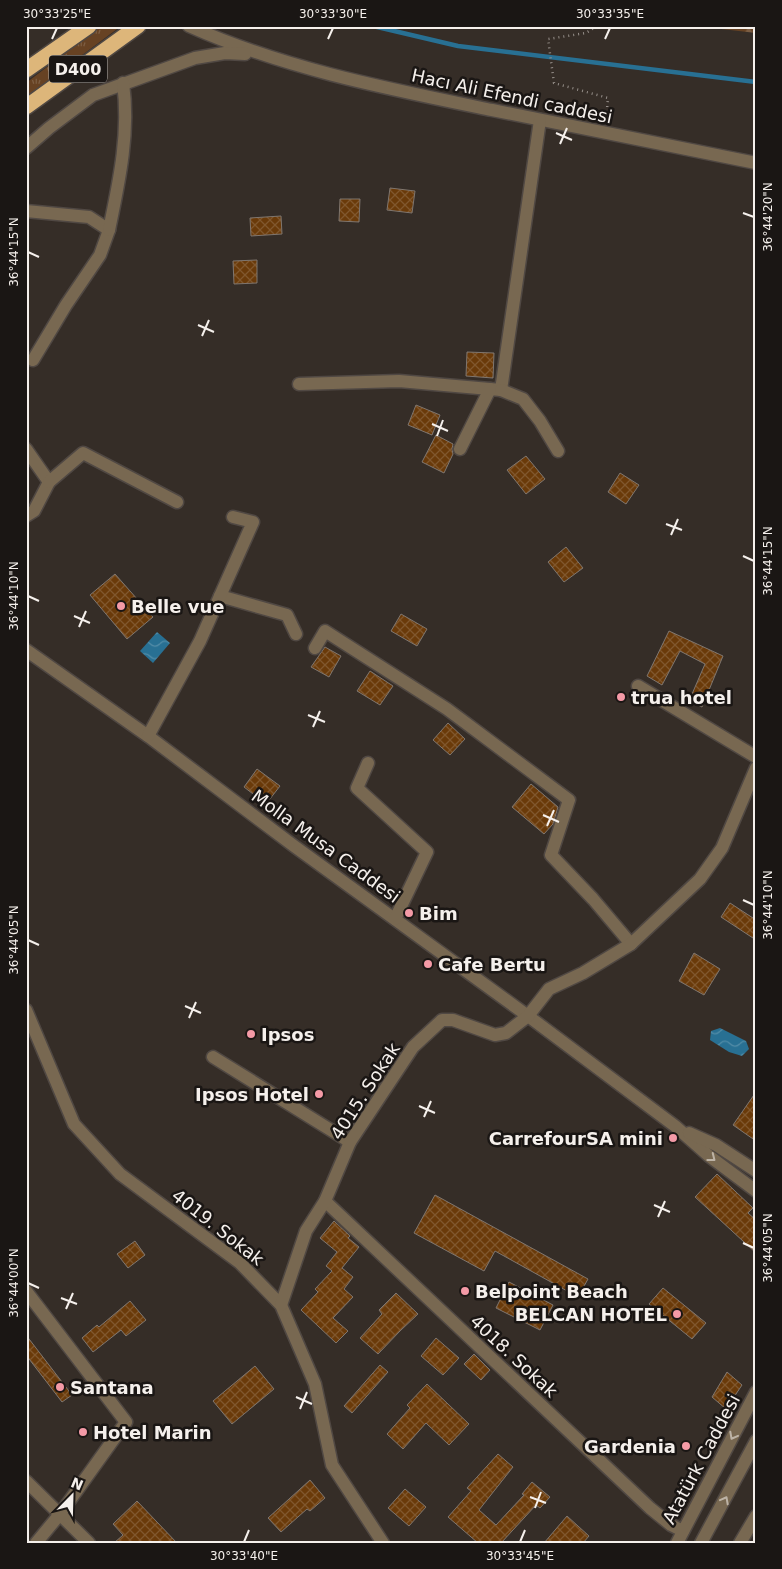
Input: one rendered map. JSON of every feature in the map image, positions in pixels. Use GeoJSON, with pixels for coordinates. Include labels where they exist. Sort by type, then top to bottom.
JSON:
{"type":"FeatureCollection","features":[{"type":"Feature","properties":{"kind":"highway","name":"D400"},"geometry":{"type":"LineString","coordinates":[[26,70],[89,26]]}},
{"type":"Feature","properties":{"kind":"highway","name":"D400"},"geometry":{"type":"LineString","coordinates":[[26,107],[134,29]]}},
{"type":"Feature","properties":{"kind":"street"},"geometry":{"type":"LineString","coordinates":[[189,26],[227,43],[263,55]]}},
{"type":"Feature","properties":{"kind":"street"},"geometry":{"type":"LineString","coordinates":[[26,148],[92,95],[195,58],[225,53],[263,55]]}},
{"type":"Feature","properties":{"kind":"street","name":"Hacı Ali Efendi caddesi"},"geometry":{"type":"LineString","coordinates":[[263,55],[300,67],[422,96],[756,163]]}},
{"type":"Feature","properties":{"kind":"street"},"geometry":{"type":"LineString","coordinates":[[33,360],[66,304],[100,255],[109,230],[118,188],[124,140],[126,105],[123,83]]}},
{"type":"Feature","properties":{"kind":"street"},"geometry":{"type":"LineString","coordinates":[[460,448],[496,389],[540,120]]}},
{"type":"Feature","properties":{"kind":"street"},"geometry":{"type":"LineString","coordinates":[[26,210],[90,217],[109,230]]}},
{"type":"Feature","properties":{"kind":"street"},"geometry":{"type":"LineString","coordinates":[[299,384],[399,381],[496,389],[522,399],[540,421],[558,451]]}},
{"type":"Feature","properties":{"kind":"street"},"geometry":{"type":"LineString","coordinates":[[26,449],[49,482]]}},
{"type":"Feature","properties":{"kind":"street"},"geometry":{"type":"LineString","coordinates":[[26,516],[34,511],[49,482],[83,453],[177,502]]}},
{"type":"Feature","properties":{"kind":"street"},"geometry":{"type":"LineString","coordinates":[[148,736],[200,641],[253,522],[233,517]]}},
{"type":"Feature","properties":{"kind":"street"},"geometry":{"type":"LineString","coordinates":[[220,596],[287,615],[296,634]]}},
{"type":"Feature","properties":{"kind":"street"},"geometry":{"type":"LineString","coordinates":[[315,648],[325,631],[448,709],[569,800],[551,855],[593,899],[631,944]]}},
{"type":"Feature","properties":{"kind":"street","name":"Molla Musa Caddesi"},"geometry":{"type":"LineString","coordinates":[[26,650],[148,736],[294,846],[528,1016],[675,1126]]}},
{"type":"Feature","properties":{"kind":"street"},"geometry":{"type":"LineString","coordinates":[[638,686],[756,757]]}},
{"type":"Feature","properties":{"kind":"street"},"geometry":{"type":"LineString","coordinates":[[368,762],[357,788],[427,852],[395,919]]}},
{"type":"Feature","properties":{"kind":"street"},"geometry":{"type":"LineString","coordinates":[[528,1016],[549,989],[583,973],[631,944],[700,879],[722,848],[756,768]]}},
{"type":"Feature","properties":{"kind":"street","name":"4019. Sokak"},"geometry":{"type":"LineString","coordinates":[[26,1010],[74,1124],[120,1174],[240,1263],[281,1305],[315,1384],[332,1465],[383,1543]]}},
{"type":"Feature","properties":{"kind":"street","name":"4015. Sokak"},"geometry":{"type":"LineString","coordinates":[[281,1305],[306,1231],[325,1201],[350,1142],[414,1048],[442,1020],[453,1020],[495,1035],[506,1033],[528,1016]]}},
{"type":"Feature","properties":{"kind":"street"},"geometry":{"type":"LineString","coordinates":[[213,1057],[350,1142]]}},
{"type":"Feature","properties":{"kind":"street"},"geometry":{"type":"LineString","coordinates":[[675,1126],[716,1146],[756,1171]]}},
{"type":"Feature","properties":{"kind":"street"},"geometry":{"type":"LineString","coordinates":[[675,1126],[709,1156],[756,1191]]}},
{"type":"Feature","properties":{"kind":"street","name":"4018. Sokak"},"geometry":{"type":"LineString","coordinates":[[325,1201],[650,1508],[671,1525],[680,1537]]}},
{"type":"Feature","properties":{"kind":"street"},"geometry":{"type":"LineString","coordinates":[[26,1291],[126,1422],[60,1514],[36,1543]]}},
{"type":"Feature","properties":{"kind":"street","name":"Atatürk Caddesi"},"geometry":{"type":"LineString","coordinates":[[680,1537],[756,1392]]}},
{"type":"Feature","properties":{"kind":"street"},"geometry":{"type":"LineString","coordinates":[[701,1543],[756,1441]]}},
{"type":"Feature","properties":{"kind":"street"},"geometry":{"type":"LineString","coordinates":[[26,1480],[89,1543]]}},
{"type":"Feature","properties":{"kind":"street"},"geometry":{"type":"LineString","coordinates":[[740,1543],[756,1516]]}},
{"type":"Feature","properties":{"kind":"path"},"geometry":{"type":"LineString","coordinates":[[597,26],[586,33],[548,39],[554,83],[608,98],[605,133]]}},
{"type":"Feature","properties":{"kind":"green space"},"geometry":{"type":"Polygon","coordinates":[[[101,26],[121,26],[26,97],[26,83],[101,26]]]}},
{"type":"Feature","properties":{"kind":"green space"},"geometry":{"type":"Polygon","coordinates":[[[696,26],[756,26],[756,33],[696,26]]]}},
{"type":"Feature","properties":{"kind":"water"},"geometry":{"type":"Polygon","coordinates":[[[157,632],[170,643],[153,663],[140,651],[157,632]]]}},
{"type":"Feature","properties":{"kind":"water"},"geometry":{"type":"Polygon","coordinates":[[[720,1028],[746,1041],[749,1049],[742,1056],[729,1052],[710,1040],[711,1031],[720,1028]]]}},
{"type":"Feature","properties":{"kind":"building"},"geometry":{"type":"Polygon","coordinates":[[[390,188],[415,191],[412,213],[387,210],[390,188]]]}},
{"type":"Feature","properties":{"kind":"building"},"geometry":{"type":"Polygon","coordinates":[[[340,199],[360,199],[359,222],[339,221],[340,199]]]}},
{"type":"Feature","properties":{"kind":"building"},"geometry":{"type":"Polygon","coordinates":[[[281,216],[282,234],[251,236],[250,218],[281,216]]]}},
{"type":"Feature","properties":{"kind":"building"},"geometry":{"type":"Polygon","coordinates":[[[257,260],[257,283],[234,284],[233,261],[257,260]]]}},
{"type":"Feature","properties":{"kind":"building"},"geometry":{"type":"Polygon","coordinates":[[[467,352],[494,353],[493,378],[466,376],[467,352]]]}},
{"type":"Feature","properties":{"kind":"building"},"geometry":{"type":"Polygon","coordinates":[[[416,405],[440,415],[432,435],[408,425],[416,405]]]}},
{"type":"Feature","properties":{"kind":"building"},"geometry":{"type":"Polygon","coordinates":[[[436,435],[453,444],[453,454],[444,473],[422,462],[436,435]]]}},
{"type":"Feature","properties":{"kind":"building"},"geometry":{"type":"Polygon","coordinates":[[[526,456],[545,479],[526,494],[507,470],[526,456]]]}},
{"type":"Feature","properties":{"kind":"building"},"geometry":{"type":"Polygon","coordinates":[[[620,473],[639,485],[626,504],[608,492],[620,473]]]}},
{"type":"Feature","properties":{"kind":"building"},"geometry":{"type":"Polygon","coordinates":[[[566,547],[583,568],[564,582],[548,562],[566,547]]]}},
{"type":"Feature","properties":{"kind":"building","name":"Belle vue"},"geometry":{"type":"Polygon","coordinates":[[[115,574],[153,617],[127,639],[90,595],[115,574]]]}},
{"type":"Feature","properties":{"kind":"building"},"geometry":{"type":"Polygon","coordinates":[[[401,614],[427,629],[417,646],[391,631],[401,614]]]}},
{"type":"Feature","properties":{"kind":"building"},"geometry":{"type":"Polygon","coordinates":[[[669,631],[723,656],[702,707],[689,701],[705,664],[680,651],[662,685],[647,676],[669,631]]]}},
{"type":"Feature","properties":{"kind":"building"},"geometry":{"type":"Polygon","coordinates":[[[325,647],[341,656],[329,677],[311,667],[325,647]]]}},
{"type":"Feature","properties":{"kind":"building"},"geometry":{"type":"Polygon","coordinates":[[[370,671],[393,686],[380,705],[357,691],[370,671]]]}},
{"type":"Feature","properties":{"kind":"building"},"geometry":{"type":"Polygon","coordinates":[[[448,723],[465,739],[450,755],[433,740],[448,723]]]}},
{"type":"Feature","properties":{"kind":"building"},"geometry":{"type":"Polygon","coordinates":[[[257,769],[280,786],[266,804],[244,787],[257,769]]]}},
{"type":"Feature","properties":{"kind":"building"},"geometry":{"type":"Polygon","coordinates":[[[531,784],[558,807],[553,824],[544,834],[512,807],[531,784]]]}},
{"type":"Feature","properties":{"kind":"building"},"geometry":{"type":"Polygon","coordinates":[[[730,903],[756,920],[756,940],[721,917],[730,903]]]}},
{"type":"Feature","properties":{"kind":"building"},"geometry":{"type":"Polygon","coordinates":[[[694,953],[720,969],[704,995],[679,981],[694,953]]]}},
{"type":"Feature","properties":{"kind":"building"},"geometry":{"type":"Polygon","coordinates":[[[756,1092],[756,1141],[733,1125],[756,1092]]]}},
{"type":"Feature","properties":{"kind":"building"},"geometry":{"type":"Polygon","coordinates":[[[717,1174],[753,1208],[748,1213],[756,1220],[756,1253],[695,1197],[717,1174]]]}},
{"type":"Feature","properties":{"kind":"building"},"geometry":{"type":"Polygon","coordinates":[[[435,1195],[588,1279],[578,1297],[495,1251],[484,1271],[414,1233],[435,1195]]]}},
{"type":"Feature","properties":{"kind":"building"},"geometry":{"type":"Polygon","coordinates":[[[334,1221],[350,1236],[348,1238],[359,1247],[342,1268],[353,1277],[344,1289],[353,1297],[333,1318],[348,1331],[336,1343],[301,1310],[318,1292],[315,1289],[332,1271],[326,1266],[337,1252],[320,1238],[334,1221]]]}},
{"type":"Feature","properties":{"kind":"building"},"geometry":{"type":"Polygon","coordinates":[[[135,1241],[145,1255],[128,1268],[117,1254],[135,1241]]]}},
{"type":"Feature","properties":{"kind":"building"},"geometry":{"type":"Polygon","coordinates":[[[509,1282],[553,1305],[540,1330],[496,1308],[509,1282]]]}},
{"type":"Feature","properties":{"kind":"building","name":"BELCAN HOTEL"},"geometry":{"type":"Polygon","coordinates":[[[663,1288],[706,1323],[692,1339],[649,1304],[663,1288]]]}},
{"type":"Feature","properties":{"kind":"building"},"geometry":{"type":"Polygon","coordinates":[[[396,1293],[418,1314],[378,1354],[360,1338],[382,1314],[379,1310],[396,1293]]]}},
{"type":"Feature","properties":{"kind":"building"},"geometry":{"type":"Polygon","coordinates":[[[130,1301],[146,1320],[126,1336],[121,1330],[93,1352],[82,1338],[97,1325],[99,1327],[130,1301]]]}},
{"type":"Feature","properties":{"kind":"building"},"geometry":{"type":"Polygon","coordinates":[[[26,1335],[72,1395],[62,1402],[26,1355],[26,1335]]]}},
{"type":"Feature","properties":{"kind":"building"},"geometry":{"type":"Polygon","coordinates":[[[436,1338],[459,1358],[443,1375],[421,1356],[436,1338]]]}},
{"type":"Feature","properties":{"kind":"building"},"geometry":{"type":"Polygon","coordinates":[[[474,1354],[490,1370],[481,1380],[464,1364],[474,1354]]]}},
{"type":"Feature","properties":{"kind":"building"},"geometry":{"type":"Polygon","coordinates":[[[380,1365],[388,1372],[352,1413],[344,1406],[380,1365]]]}},
{"type":"Feature","properties":{"kind":"building"},"geometry":{"type":"Polygon","coordinates":[[[255,1366],[274,1389],[232,1424],[213,1401],[255,1366]]]}},
{"type":"Feature","properties":{"kind":"building"},"geometry":{"type":"Polygon","coordinates":[[[727,1372],[742,1385],[726,1409],[712,1397],[727,1372]]]}},
{"type":"Feature","properties":{"kind":"building"},"geometry":{"type":"Polygon","coordinates":[[[427,1384],[469,1424],[449,1445],[426,1423],[403,1449],[387,1434],[410,1408],[407,1405],[427,1384]]]}},
{"type":"Feature","properties":{"kind":"building"},"geometry":{"type":"Polygon","coordinates":[[[498,1454],[513,1467],[479,1510],[496,1525],[524,1495],[522,1494],[532,1482],[550,1497],[540,1508],[536,1505],[501,1543],[478,1543],[448,1517],[471,1491],[467,1488],[498,1454]]]}},
{"type":"Feature","properties":{"kind":"building"},"geometry":{"type":"Polygon","coordinates":[[[310,1480],[325,1498],[310,1511],[307,1509],[281,1532],[268,1518],[310,1480]]]}},
{"type":"Feature","properties":{"kind":"building"},"geometry":{"type":"Polygon","coordinates":[[[405,1489],[426,1507],[409,1526],[388,1508],[405,1489]]]}},
{"type":"Feature","properties":{"kind":"building"},"geometry":{"type":"Polygon","coordinates":[[[137,1501],[177,1543],[114,1543],[123,1535],[113,1524],[137,1501]]]}},
{"type":"Feature","properties":{"kind":"building"},"geometry":{"type":"Polygon","coordinates":[[[567,1516],[589,1536],[583,1543],[544,1543],[567,1516]]]}},
{"type":"Feature","properties":{"kind":"waterway"},"geometry":{"type":"LineString","coordinates":[[373,26],[458,46],[756,82]]}},
{"type":"Feature","properties":{"kind":"place","name":"Belle vue"},"geometry":{"type":"Point","coordinates":[121,606]}},
{"type":"Feature","properties":{"kind":"place","name":"trua hotel"},"geometry":{"type":"Point","coordinates":[621,697]}},
{"type":"Feature","properties":{"kind":"place","name":"Bim"},"geometry":{"type":"Point","coordinates":[409,913]}},
{"type":"Feature","properties":{"kind":"place","name":"Cafe Bertu"},"geometry":{"type":"Point","coordinates":[428,964]}},
{"type":"Feature","properties":{"kind":"place","name":"Ipsos"},"geometry":{"type":"Point","coordinates":[251,1034]}},
{"type":"Feature","properties":{"kind":"place","name":"Ipsos Hotel"},"geometry":{"type":"Point","coordinates":[319,1094]}},
{"type":"Feature","properties":{"kind":"place","name":"CarrefourSA mini"},"geometry":{"type":"Point","coordinates":[673,1138]}},
{"type":"Feature","properties":{"kind":"place","name":"Belpoint Beach"},"geometry":{"type":"Point","coordinates":[465,1291]}},
{"type":"Feature","properties":{"kind":"place","name":"BELCAN HOTEL"},"geometry":{"type":"Point","coordinates":[677,1314]}},
{"type":"Feature","properties":{"kind":"place","name":"Santana"},"geometry":{"type":"Point","coordinates":[60,1387]}},
{"type":"Feature","properties":{"kind":"place","name":"Hotel Marin"},"geometry":{"type":"Point","coordinates":[83,1432]}},
{"type":"Feature","properties":{"kind":"place","name":"Gardenia"},"geometry":{"type":"Point","coordinates":[686,1446]}}]}
